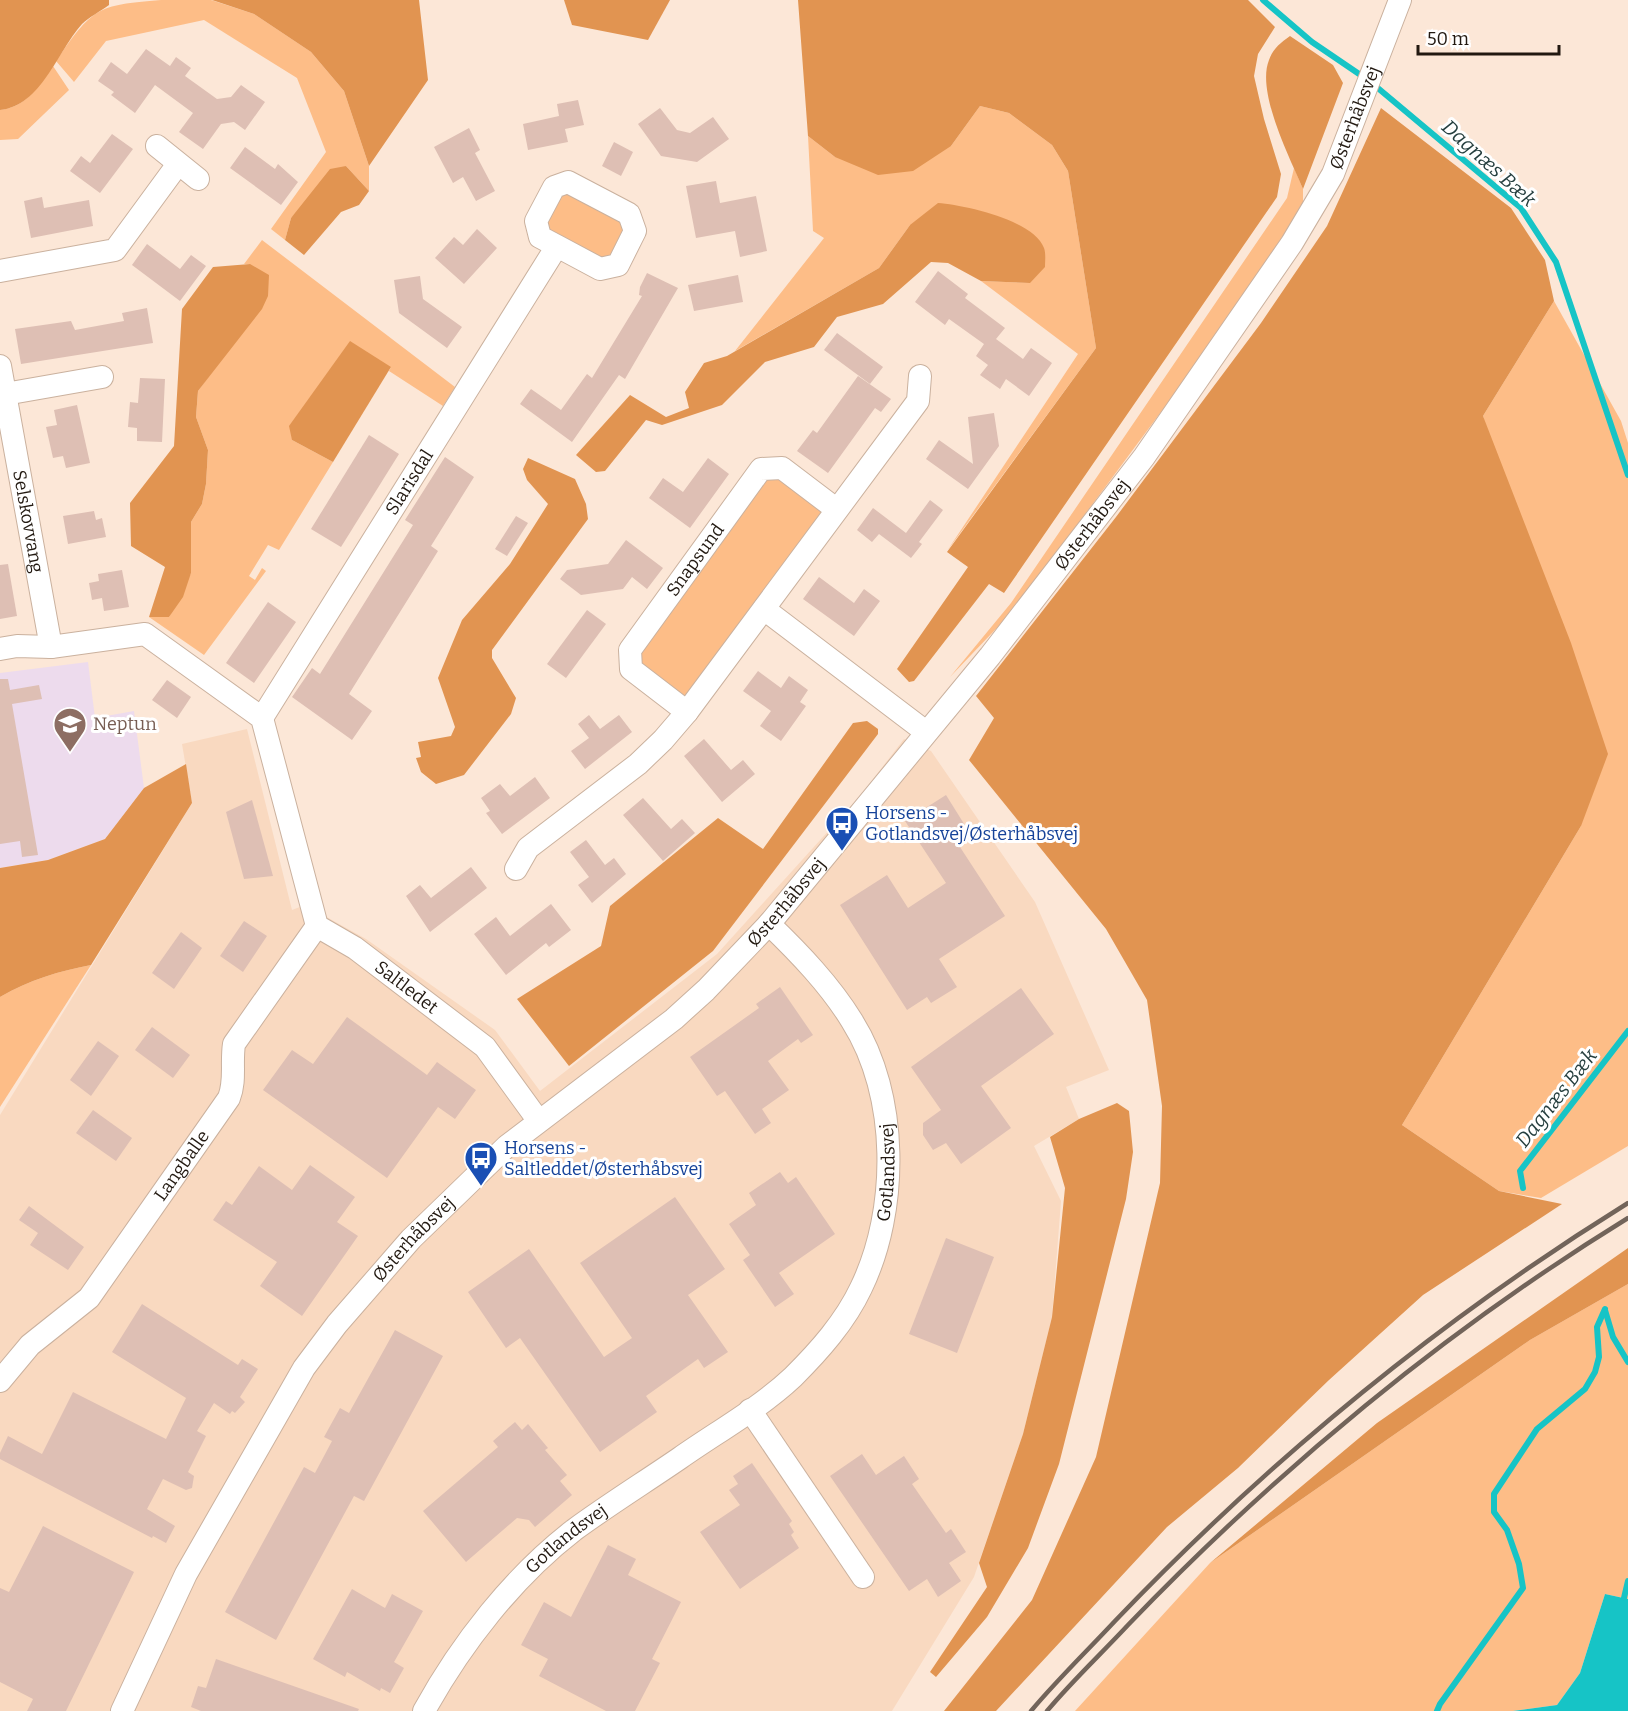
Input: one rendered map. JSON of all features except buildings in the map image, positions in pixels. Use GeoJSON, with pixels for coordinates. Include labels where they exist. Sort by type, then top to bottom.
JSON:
{"type":"FeatureCollection","features":[{"type":"Feature","properties":{"kind":"street","name":"Østerhåbsvej"},"geometry":{"type":"LineString","coordinates":[[122,1711],[186,1574],[304,1368],[337,1324],[411,1239],[507,1146],[674,1018],[706,990],[769,924],[990,656],[1137,466],[1213,360],[1314,208],[1333,174],[1363,102],[1400,0]]}},
{"type":"Feature","properties":{"kind":"street"},"geometry":{"type":"LineString","coordinates":[[157,146],[198,179]]}},
{"type":"Feature","properties":{"kind":"street"},"geometry":{"type":"LineString","coordinates":[[0,271],[116,250],[178,164]]}},
{"type":"Feature","properties":{"kind":"street","name":"Slarisdal"},"geometry":{"type":"LineString","coordinates":[[262,718],[557,246]]}},
{"type":"Feature","properties":{"kind":"street","name":"Selskovvang"},"geometry":{"type":"LineString","coordinates":[[0,366],[51,647]]}},
{"type":"Feature","properties":{"kind":"street"},"geometry":{"type":"LineString","coordinates":[[516,869],[528,848],[638,764],[687,712],[918,401],[920,376]]}},
{"type":"Feature","properties":{"kind":"street"},"geometry":{"type":"LineString","coordinates":[[5,394],[102,377]]}},
{"type":"Feature","properties":{"kind":"street","name":"Snapsund"},"geometry":{"type":"LineString","coordinates":[[687,712],[631,669],[630,650],[697,556],[761,469],[782,468],[836,509]]}},
{"type":"Feature","properties":{"kind":"street"},"geometry":{"type":"LineString","coordinates":[[764,609],[927,732]]}},
{"type":"Feature","properties":{"kind":"street"},"geometry":{"type":"LineString","coordinates":[[0,649],[17,646],[51,647],[145,634],[262,718],[317,926]]}},
{"type":"Feature","properties":{"kind":"street","name":"Gotlandsvej"},"geometry":{"type":"LineString","coordinates":[[424,1711],[465,1647],[507,1594],[541,1560],[573,1531],[750,1410],[791,1379],[832,1335],[861,1288],[881,1233],[889,1180],[887,1126],[875,1071],[853,1022],[819,976],[769,924]]}},
{"type":"Feature","properties":{"kind":"street","name":"Saltledet"},"geometry":{"type":"LineString","coordinates":[[317,926],[355,948],[485,1047],[538,1120]]}},
{"type":"Feature","properties":{"kind":"street","name":"Langballe"},"geometry":{"type":"LineString","coordinates":[[0,1381],[30,1345],[89,1298],[224,1105],[235,1083],[231,1058],[234,1044],[317,926]]}},
{"type":"Feature","properties":{"kind":"street"},"geometry":{"type":"LineString","coordinates":[[750,1410],[863,1577]]}},
{"type":"Feature","properties":{"kind":"shaded area"},"geometry":{"type":"Polygon","coordinates":[[[0,0],[109,0],[109,5],[82,24],[47,76],[27,99],[0,110],[0,0]]]}},
{"type":"Feature","properties":{"kind":"shaded area"},"geometry":{"type":"Polygon","coordinates":[[[161,0],[211,0],[254,14],[311,52],[344,91],[369,166],[369,191],[346,166],[291,218],[285,240],[271,229],[326,152],[297,78],[204,20],[106,41],[74,82],[56,61],[79,30],[98,12],[122,4],[161,0]]]}},
{"type":"Feature","properties":{"kind":"shaded area"},"geometry":{"type":"Polygon","coordinates":[[[212,0],[419,0],[428,80],[369,166],[344,91],[311,52],[254,14],[212,0]]]}},
{"type":"Feature","properties":{"kind":"shaded area"},"geometry":{"type":"Polygon","coordinates":[[[564,0],[670,0],[648,40],[572,25],[564,0]]]}},
{"type":"Feature","properties":{"kind":"shaded area"},"geometry":{"type":"Polygon","coordinates":[[[798,0],[1248,0],[1275,27],[1258,54],[1254,76],[1281,174],[1277,197],[1004,593],[989,584],[914,681],[909,682],[897,669],[968,567],[947,552],[1096,348],[1068,171],[1052,145],[1009,113],[980,106],[951,146],[913,171],[878,175],[835,157],[808,136],[798,0]]]}},
{"type":"Feature","properties":{"kind":"shaded area"},"geometry":{"type":"Polygon","coordinates":[[[1290,36],[1333,65],[1343,83],[1303,189],[1276,125],[1267,89],[1266,73],[1269,60],[1277,46],[1290,36]]]}},
{"type":"Feature","properties":{"kind":"shaded area"},"geometry":{"type":"Polygon","coordinates":[[[53,66],[69,90],[18,139],[0,140],[0,110],[18,105],[25,100],[53,66]]]}},
{"type":"Feature","properties":{"kind":"shaded area"},"geometry":{"type":"Polygon","coordinates":[[[980,106],[1009,113],[1052,145],[1068,171],[1096,348],[947,551],[1078,354],[981,281],[1030,283],[910,225],[879,268],[735,351],[824,238],[813,231],[808,136],[835,157],[951,146],[980,106]]]}},
{"type":"Feature","properties":{"kind":"shaded area"},"geometry":{"type":"Polygon","coordinates":[[[1381,108],[1511,208],[1545,260],[1554,301],[1483,416],[1571,643],[1608,754],[1581,826],[1402,1125],[1499,1191],[1562,1204],[1423,1295],[1329,1380],[1238,1468],[1167,1527],[996,1711],[944,1711],[1032,1600],[1096,1457],[1160,1183],[1162,1106],[1147,1000],[1106,929],[969,760],[994,718],[976,696],[1116,517],[1261,323],[1327,226],[1381,108]]]}},
{"type":"Feature","properties":{"kind":"shaded area"},"geometry":{"type":"Polygon","coordinates":[[[346,166],[369,191],[359,205],[341,212],[304,255],[285,240],[291,218],[330,169],[346,166]]]}},
{"type":"Feature","properties":{"kind":"shaded area"},"geometry":{"type":"Polygon","coordinates":[[[1294,168],[1303,189],[1303,206],[1201,358],[1014,610],[950,677],[1011,603],[1287,198],[1294,168]]]}},
{"type":"Feature","properties":{"kind":"shaded area"},"geometry":{"type":"Polygon","coordinates":[[[569,191],[625,220],[626,230],[612,257],[604,259],[547,231],[545,223],[560,194],[569,191]]]}},
{"type":"Feature","properties":{"kind":"shaded area"},"geometry":{"type":"Polygon","coordinates":[[[938,203],[980,211],[1027,229],[1038,238],[1044,248],[1045,267],[1030,283],[981,281],[948,263],[931,262],[883,304],[837,317],[814,347],[765,362],[722,405],[662,425],[646,420],[605,471],[596,472],[576,455],[630,395],[666,417],[689,408],[685,392],[704,363],[727,356],[879,268],[910,225],[938,203]]]}},
{"type":"Feature","properties":{"kind":"shaded area"},"geometry":{"type":"Polygon","coordinates":[[[262,240],[455,387],[443,406],[389,371],[391,367],[292,440],[333,462],[279,550],[268,545],[249,576],[255,580],[262,568],[266,571],[204,655],[149,617],[169,617],[191,573],[191,522],[202,504],[208,450],[196,417],[198,391],[214,369],[250,264],[244,264],[262,240]]]}},
{"type":"Feature","properties":{"kind":"shaded area"},"geometry":{"type":"Polygon","coordinates":[[[250,264],[269,275],[268,296],[262,309],[198,391],[196,417],[208,450],[202,504],[191,522],[191,573],[183,597],[169,617],[149,617],[165,567],[131,546],[130,503],[174,446],[182,309],[213,267],[250,264]]]}},
{"type":"Feature","properties":{"kind":"shaded area"},"geometry":{"type":"Polygon","coordinates":[[[1554,301],[1621,421],[1628,443],[1628,1146],[1541,1198],[1499,1191],[1402,1125],[1581,826],[1483,416],[1554,301]]]}},
{"type":"Feature","properties":{"kind":"shaded area"},"geometry":{"type":"Polygon","coordinates":[[[350,341],[391,367],[333,462],[292,440],[289,426],[350,341]]]}},
{"type":"Feature","properties":{"kind":"shaded area"},"geometry":{"type":"Polygon","coordinates":[[[528,458],[575,479],[586,504],[588,519],[492,650],[492,658],[516,698],[511,714],[464,775],[436,784],[421,772],[416,758],[421,757],[418,742],[451,736],[455,727],[438,678],[462,620],[510,564],[548,504],[527,480],[523,469],[528,458]]]}},
{"type":"Feature","properties":{"kind":"shaded area"},"geometry":{"type":"Polygon","coordinates":[[[768,473],[822,504],[824,516],[692,693],[681,697],[636,663],[634,654],[768,473]]]}},
{"type":"Feature","properties":{"kind":"shaded area","name":"Neptun"},"geometry":{"type":"Polygon","coordinates":[[[88,662],[95,718],[134,711],[144,788],[105,839],[48,860],[0,868],[0,673],[88,662]]]}},
{"type":"Feature","properties":{"kind":"shaded area"},"geometry":{"type":"Polygon","coordinates":[[[867,721],[878,729],[878,734],[713,951],[569,1066],[517,999],[601,946],[610,906],[718,818],[763,849],[853,723],[867,721]]]}},
{"type":"Feature","properties":{"kind":"shaded area"},"geometry":{"type":"Polygon","coordinates":[[[247,729],[292,910],[305,905],[366,939],[495,1030],[540,1091],[717,954],[860,796],[904,739],[931,751],[1035,902],[1109,1070],[1066,1087],[1079,1119],[1034,1146],[1061,1201],[1052,1317],[1023,1434],[974,1577],[892,1711],[0,1711],[0,1115],[192,803],[182,744],[247,729]]]}},
{"type":"Feature","properties":{"kind":"shaded area"},"geometry":{"type":"Polygon","coordinates":[[[186,764],[192,803],[91,965],[44,977],[0,997],[0,868],[48,860],[105,839],[144,788],[186,764]]]}},
{"type":"Feature","properties":{"kind":"shaded area"},"geometry":{"type":"Polygon","coordinates":[[[91,965],[0,1107],[0,997],[44,977],[91,965]]]}},
{"type":"Feature","properties":{"kind":"shaded area"},"geometry":{"type":"Polygon","coordinates":[[[1117,1103],[1129,1111],[1133,1152],[1126,1199],[1059,1464],[1028,1548],[987,1617],[936,1677],[930,1672],[987,1587],[979,1563],[1023,1434],[1052,1317],[1065,1188],[1050,1137],[1079,1119],[1117,1103]]]}},
{"type":"Feature","properties":{"kind":"shaded area"},"geometry":{"type":"Polygon","coordinates":[[[1628,1248],[1628,1284],[1530,1340],[1210,1563],[1377,1423],[1628,1248]]]}},
{"type":"Feature","properties":{"kind":"shaded area"},"geometry":{"type":"Polygon","coordinates":[[[1628,1284],[1628,1599],[1605,1594],[1580,1673],[1557,1705],[1513,1711],[1075,1711],[1210,1563],[1530,1340],[1628,1284]]]}},
{"type":"Feature","properties":{"kind":"water"},"geometry":{"type":"Polygon","coordinates":[[[1605,1594],[1628,1599],[1628,1711],[1513,1711],[1557,1705],[1580,1673],[1605,1594]]]}},
{"type":"Feature","properties":{"kind":"waterway"},"geometry":{"type":"LineString","coordinates":[[1263,0],[1312,42],[1365,78]]}},
{"type":"Feature","properties":{"kind":"waterway","name":"Dagnæs Bæk"},"geometry":{"type":"LineString","coordinates":[[1373,84],[1521,208],[1556,262],[1628,475]]}},
{"type":"Feature","properties":{"kind":"waterway","name":"Dagnæs Bæk"},"geometry":{"type":"LineString","coordinates":[[1523,1188],[1520,1171],[1628,1031]]}},
{"type":"Feature","properties":{"kind":"waterway"},"geometry":{"type":"LineString","coordinates":[[1437,1711],[1523,1588],[1519,1564],[1507,1530],[1494,1512],[1494,1494],[1537,1429],[1585,1389],[1595,1372],[1599,1357],[1597,1327],[1605,1309]]}},
{"type":"Feature","properties":{"kind":"waterway","name":"Dagnæs Bæk"},"geometry":{"type":"LineString","coordinates":[[1605,1310],[1613,1337],[1628,1362]]}},
{"type":"Feature","properties":{"kind":"waterway","name":"Dagnæs Bæk"},"geometry":{"type":"LineString","coordinates":[[1624,1598],[1628,1581]]}},
{"type":"Feature","properties":{"kind":"railway"},"geometry":{"type":"LineString","coordinates":[[1031,1711],[1173,1562],[1295,1449],[1358,1396],[1490,1295],[1628,1203]]}},
{"type":"Feature","properties":{"kind":"railway"},"geometry":{"type":"LineString","coordinates":[[1047,1711],[1076,1678],[1185,1568],[1303,1458],[1429,1355],[1560,1261],[1628,1218]]}},
{"type":"Feature","properties":{"kind":"place","name":"Neptun"},"geometry":{"type":"Point","coordinates":[70,753]}},
{"type":"Feature","properties":{"kind":"place","name":"Horsens - Gotlandsvej/Østerhåbsvej"},"geometry":{"type":"Point","coordinates":[842,852]}},
{"type":"Feature","properties":{"kind":"place","name":"Horsens - Saltleddet/Østerhåbsvej"},"geometry":{"type":"Point","coordinates":[481,1187]}}]}
